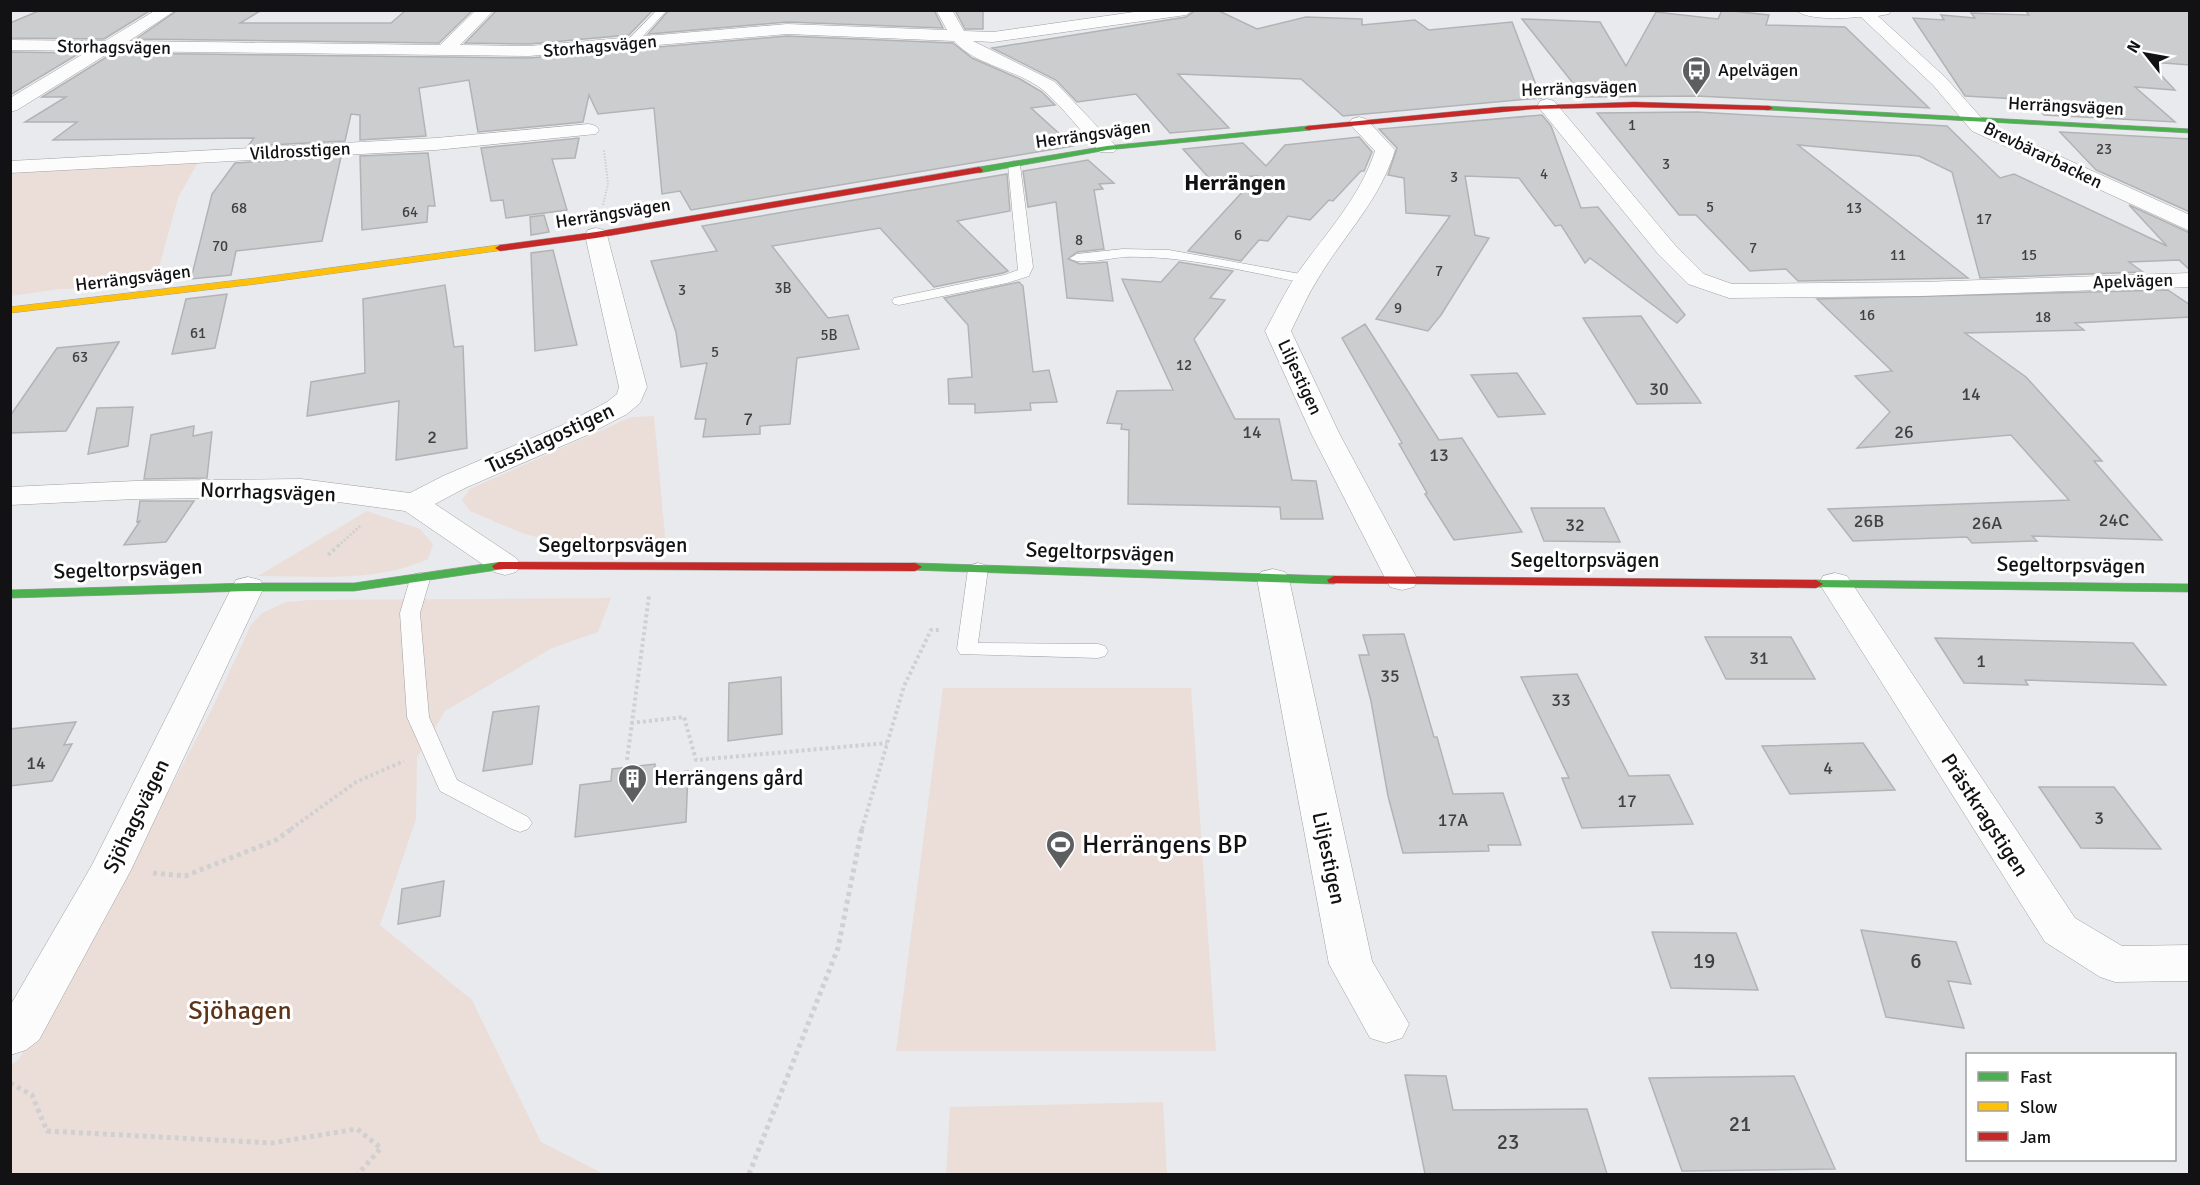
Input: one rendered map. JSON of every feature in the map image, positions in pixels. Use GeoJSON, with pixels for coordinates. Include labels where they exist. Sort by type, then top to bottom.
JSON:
{"type":"FeatureCollection","features":[{"type":"Feature","properties":{"kind":"street"},"geometry":{"type":"LineString","coordinates":[[10,106],[168,10]]}},
{"type":"Feature","properties":{"kind":"street"},"geometry":{"type":"LineString","coordinates":[[444,50],[486,10]]}},
{"type":"Feature","properties":{"kind":"street"},"geometry":{"type":"LineString","coordinates":[[944,10],[959,36],[969,47],[1019,69],[1048,86],[1107,148]]}},
{"type":"Feature","properties":{"kind":"street","name":"Storhagsvägen"},"geometry":{"type":"LineString","coordinates":[[10,45],[529,51],[787,29],[993,37],[1186,10]]}},
{"type":"Feature","properties":{"kind":"street"},"geometry":{"type":"LineString","coordinates":[[1804,10],[1863,12],[1887,10]]}},
{"type":"Feature","properties":{"kind":"street","name":"Brevbärarbacken"},"geometry":{"type":"LineString","coordinates":[[1863,12],[1939,81],[1979,127],[2190,224]]}},
{"type":"Feature","properties":{"kind":"street","name":"Herrängsvägen"},"geometry":{"type":"LineString","coordinates":[[10,310],[256,281],[596,235],[1107,148],[1547,105],[1697,104],[2190,130]]}},
{"type":"Feature","properties":{"kind":"street","name":"Apelvägen"},"geometry":{"type":"LineString","coordinates":[[1547,105],[1667,250],[1696,279],[1729,291],[1898,290],[2190,280]]}},
{"type":"Feature","properties":{"kind":"street","name":"Liljestigen"},"geometry":{"type":"LineString","coordinates":[[1359,123],[1385,150],[1382,163],[1370,186],[1306,279],[1278,330],[1325,433],[1402,580]]}},
{"type":"Feature","properties":{"kind":"street","name":"Vildrosstigen"},"geometry":{"type":"LineString","coordinates":[[10,167],[436,144],[589,130]]}},
{"type":"Feature","properties":{"kind":"street","name":"Tussilagostigen"},"geometry":{"type":"LineString","coordinates":[[404,501],[575,430],[617,408],[630,398],[633,387],[596,235]]}},
{"type":"Feature","properties":{"kind":"street","name":"Norrhagsvägen"},"geometry":{"type":"LineString","coordinates":[[10,496],[135,490],[301,488],[404,501],[505,566]]}},
{"type":"Feature","properties":{"kind":"street","name":"Segeltorpsvägen"},"geometry":{"type":"LineString","coordinates":[[10,594],[248,587],[354,587],[505,566],[978,569],[1273,579],[2190,588]]}},
{"type":"Feature","properties":{"kind":"street","name":"Liljestigen"},"geometry":{"type":"LineString","coordinates":[[1273,579],[1350,964],[1386,1024]]}},
{"type":"Feature","properties":{"kind":"street","name":"Prästkragstigen"},"geometry":{"type":"LineString","coordinates":[[1834,583],[2060,930],[2115,963],[2190,963]]}},
{"type":"Feature","properties":{"kind":"street","name":"Sjöhagsvägen"},"geometry":{"type":"LineString","coordinates":[[10,1036],[23,1026],[110,870],[248,587]]}},
{"type":"Feature","properties":{"kind":"lane"},"geometry":{"type":"LineString","coordinates":[[630,44],[663,10]]}},
{"type":"Feature","properties":{"kind":"lane"},"geometry":{"type":"LineString","coordinates":[[899,301],[1006,279],[1024,273],[1026,267],[1014,165]]}},
{"type":"Feature","properties":{"kind":"lane"},"geometry":{"type":"LineString","coordinates":[[1077,258],[1123,253],[1160,253],[1306,279]]}},
{"type":"Feature","properties":{"kind":"lane"},"geometry":{"type":"LineString","coordinates":[[978,569],[967,649],[1098,651]]}},
{"type":"Feature","properties":{"kind":"lane"},"geometry":{"type":"LineString","coordinates":[[420,579],[410,613],[418,717],[448,785],[520,823]]}},
{"type":"Feature","properties":{"kind":"path"},"geometry":{"type":"LineString","coordinates":[[292,587],[357,528],[404,501]]}},
{"type":"Feature","properties":{"kind":"path"},"geometry":{"type":"LineString","coordinates":[[627,760],[653,566]]}},
{"type":"Feature","properties":{"kind":"path"},"geometry":{"type":"LineString","coordinates":[[749,1174],[838,948],[865,814],[904,686],[931,630],[970,630]]}},
{"type":"Feature","properties":{"kind":"path"},"geometry":{"type":"LineString","coordinates":[[631,723],[684,717],[696,760],[886,743]]}},
{"type":"Feature","properties":{"kind":"path"},"geometry":{"type":"LineString","coordinates":[[110,870],[185,876],[276,840],[356,782],[432,749]]}},
{"type":"Feature","properties":{"kind":"path"},"geometry":{"type":"LineString","coordinates":[[10,1083],[32,1095],[46,1131],[272,1143],[357,1129],[381,1149],[358,1174]]}},
{"type":"Feature","properties":{"kind":"green space"},"geometry":{"type":"Polygon","coordinates":[[[198,162],[178,198],[154,286],[60,289],[11,296],[11,173],[198,162]]]}},
{"type":"Feature","properties":{"kind":"green space"},"geometry":{"type":"Polygon","coordinates":[[[654,416],[666,547],[562,544],[522,533],[470,511],[462,500],[470,489],[631,417],[654,416]]]}},
{"type":"Feature","properties":{"kind":"green space"},"geometry":{"type":"Polygon","coordinates":[[[367,511],[420,529],[433,544],[428,559],[408,567],[366,575],[258,576],[367,511]]]}},
{"type":"Feature","properties":{"kind":"green space","name":"Sjöhagen"},"geometry":{"type":"Polygon","coordinates":[[[611,598],[598,632],[552,648],[445,711],[417,758],[416,819],[380,925],[472,1000],[541,1142],[604,1174],[11,1174],[10,1066],[18,1060],[78,964],[213,707],[251,625],[262,613],[286,602],[310,600],[611,598]]]}},
{"type":"Feature","properties":{"kind":"green space","name":"Herrängens BP"},"geometry":{"type":"Polygon","coordinates":[[[943,688],[1191,688],[1216,1051],[896,1051],[943,688]]]}},
{"type":"Feature","properties":{"kind":"green space"},"geometry":{"type":"Polygon","coordinates":[[[1163,1102],[1167,1174],[946,1174],[950,1107],[1163,1102]]]}},
{"type":"Feature","properties":{"kind":"building"},"geometry":{"type":"Polygon","coordinates":[[[41,10],[151,10],[104,39],[10,38],[10,23],[41,10]]]}},
{"type":"Feature","properties":{"kind":"building"},"geometry":{"type":"Polygon","coordinates":[[[178,10],[262,10],[240,23],[391,23],[405,11],[472,11],[439,43],[136,39],[178,10]]]}},
{"type":"Feature","properties":{"kind":"building"},"geometry":{"type":"Polygon","coordinates":[[[653,10],[629,35],[529,44],[465,43],[496,11],[653,10]]]}},
{"type":"Feature","properties":{"kind":"building"},"geometry":{"type":"Polygon","coordinates":[[[669,10],[934,10],[943,28],[787,22],[648,34],[669,10]]]}},
{"type":"Feature","properties":{"kind":"building"},"geometry":{"type":"Polygon","coordinates":[[[955,10],[983,10],[983,29],[965,29],[955,10]]]}},
{"type":"Feature","properties":{"kind":"building"},"geometry":{"type":"Polygon","coordinates":[[[1196,10],[1217,10],[1257,29],[1306,17],[1362,19],[1362,25],[1415,20],[1429,30],[1512,22],[1541,98],[1343,116],[1301,79],[1178,74],[1229,128],[1170,133],[1136,94],[1077,102],[1056,80],[992,48],[1186,17],[1196,10]]]}},
{"type":"Feature","properties":{"kind":"building"},"geometry":{"type":"Polygon","coordinates":[[[1722,10],[1769,15],[1766,25],[1845,27],[1929,108],[1697,96],[1584,97],[1522,19],[1600,22],[1626,66],[1656,12],[1718,19],[1722,10]]]}},
{"type":"Feature","properties":{"kind":"building"},"geometry":{"type":"Polygon","coordinates":[[[2025,10],[2190,10],[2190,65],[2149,62],[2175,90],[2135,87],[2175,122],[2044,115],[2035,105],[2022,105],[2018,99],[1965,96],[1913,18],[1944,20],[1941,15],[1975,18],[1971,13],[2029,15],[2025,10]]]}},
{"type":"Feature","properties":{"kind":"building"},"geometry":{"type":"Polygon","coordinates":[[[787,36],[953,43],[972,58],[1020,79],[1042,92],[1055,105],[1031,108],[1073,146],[691,210],[680,191],[662,194],[654,108],[598,114],[589,95],[583,122],[478,132],[469,80],[419,88],[426,136],[360,140],[360,115],[351,114],[345,141],[248,146],[254,138],[53,140],[77,122],[25,122],[66,97],[42,97],[113,53],[529,58],[787,36]]]}},
{"type":"Feature","properties":{"kind":"building"},"geometry":{"type":"Polygon","coordinates":[[[10,52],[80,53],[10,95],[10,52]]]}},
{"type":"Feature","properties":{"kind":"building"},"geometry":{"type":"Polygon","coordinates":[[[1697,112],[1947,126],[2000,178],[2014,174],[2167,246],[2129,205],[2190,233],[2190,270],[2179,260],[2129,262],[2143,272],[1980,278],[1952,172],[1919,156],[1798,145],[1968,278],[1798,281],[1786,269],[1750,271],[1696,215],[1679,215],[1597,113],[1697,112]]]}},
{"type":"Feature","properties":{"kind":"building"},"geometry":{"type":"Polygon","coordinates":[[[1542,115],[1551,126],[1581,208],[1598,207],[1685,315],[1677,323],[1590,258],[1585,263],[1561,225],[1555,226],[1519,178],[1465,176],[1475,235],[1489,238],[1441,315],[1428,331],[1376,319],[1450,216],[1406,213],[1404,178],[1388,175],[1397,148],[1379,129],[1542,115]]]}},
{"type":"Feature","properties":{"kind":"building"},"geometry":{"type":"Polygon","coordinates":[[[2060,132],[2190,139],[2190,212],[2096,170],[2060,132]]]}},
{"type":"Feature","properties":{"kind":"building"},"geometry":{"type":"Polygon","coordinates":[[[1359,137],[1372,152],[1364,171],[1361,171],[1333,201],[1329,200],[1310,220],[1288,216],[1268,241],[1259,240],[1241,261],[1188,251],[1257,176],[1209,178],[1183,149],[1243,143],[1266,166],[1285,145],[1359,137]]]}},
{"type":"Feature","properties":{"kind":"building"},"geometry":{"type":"Polygon","coordinates":[[[579,138],[575,158],[552,159],[567,210],[506,218],[503,200],[491,201],[481,148],[579,138]]]}},
{"type":"Feature","properties":{"kind":"building"},"geometry":{"type":"Polygon","coordinates":[[[428,153],[435,206],[428,206],[427,222],[362,230],[360,156],[428,153]]]}},
{"type":"Feature","properties":{"kind":"building"},"geometry":{"type":"Polygon","coordinates":[[[341,157],[322,241],[236,251],[231,275],[191,279],[212,194],[235,163],[341,157]]]}},
{"type":"Feature","properties":{"kind":"building"},"geometry":{"type":"Polygon","coordinates":[[[1088,160],[1114,183],[1099,184],[1103,189],[1094,190],[1104,249],[1077,252],[1068,259],[1080,264],[1107,262],[1113,301],[1067,298],[1056,202],[1028,207],[1023,171],[1088,160]]]}},
{"type":"Feature","properties":{"kind":"building"},"geometry":{"type":"Polygon","coordinates":[[[1007,174],[1010,211],[957,221],[1008,271],[1003,273],[934,287],[880,228],[772,246],[828,318],[848,315],[859,349],[797,358],[790,424],[760,426],[760,434],[703,437],[706,419],[695,419],[707,363],[681,367],[676,332],[651,261],[717,251],[702,226],[1007,174]]]}},
{"type":"Feature","properties":{"kind":"building"},"geometry":{"type":"Polygon","coordinates":[[[544,215],[549,232],[531,235],[530,217],[544,215]]]}},
{"type":"Feature","properties":{"kind":"building"},"geometry":{"type":"Polygon","coordinates":[[[553,250],[577,345],[535,351],[531,253],[553,250]]]}},
{"type":"Feature","properties":{"kind":"building"},"geometry":{"type":"Polygon","coordinates":[[[1179,262],[1233,271],[1210,298],[1225,300],[1194,339],[1235,419],[1279,419],[1292,480],[1316,481],[1323,519],[1281,519],[1280,507],[1128,504],[1129,430],[1121,429],[1122,424],[1107,423],[1117,391],[1173,390],[1122,279],[1161,282],[1179,262]]]}},
{"type":"Feature","properties":{"kind":"building"},"geometry":{"type":"Polygon","coordinates":[[[1019,282],[1023,286],[1033,372],[1049,370],[1057,402],[1030,403],[1031,410],[975,413],[975,404],[949,404],[948,379],[972,377],[968,325],[944,298],[1019,282]]]}},
{"type":"Feature","properties":{"kind":"building"},"geometry":{"type":"Polygon","coordinates":[[[445,285],[454,347],[463,346],[467,448],[396,460],[399,401],[307,416],[311,382],[365,373],[363,299],[445,285]]]}},
{"type":"Feature","properties":{"kind":"building"},"geometry":{"type":"Polygon","coordinates":[[[2168,290],[2190,305],[2190,317],[2075,323],[2084,330],[1965,333],[2026,377],[2102,461],[2094,461],[2162,540],[2032,536],[2037,541],[1972,543],[1967,537],[1853,541],[1828,509],[2069,500],[2011,435],[1857,448],[1890,412],[1855,376],[1892,371],[1817,299],[2168,290]]]}},
{"type":"Feature","properties":{"kind":"building"},"geometry":{"type":"Polygon","coordinates":[[[227,294],[215,348],[172,354],[186,299],[227,294]]]}},
{"type":"Feature","properties":{"kind":"building"},"geometry":{"type":"Polygon","coordinates":[[[1641,316],[1701,403],[1637,404],[1583,318],[1641,316]]]}},
{"type":"Feature","properties":{"kind":"building"},"geometry":{"type":"Polygon","coordinates":[[[1365,324],[1439,440],[1462,438],[1522,532],[1454,540],[1425,494],[1427,493],[1399,444],[1402,443],[1342,338],[1365,324]]]}},
{"type":"Feature","properties":{"kind":"building"},"geometry":{"type":"Polygon","coordinates":[[[119,342],[66,431],[10,433],[10,416],[57,348],[119,342]]]}},
{"type":"Feature","properties":{"kind":"building"},"geometry":{"type":"Polygon","coordinates":[[[1517,373],[1545,414],[1498,417],[1471,375],[1517,373]]]}},
{"type":"Feature","properties":{"kind":"building"},"geometry":{"type":"Polygon","coordinates":[[[133,407],[128,446],[88,454],[97,408],[133,407]]]}},
{"type":"Feature","properties":{"kind":"building"},"geometry":{"type":"Polygon","coordinates":[[[194,426],[193,436],[212,432],[207,478],[144,479],[151,435],[194,426]]]}},
{"type":"Feature","properties":{"kind":"building"},"geometry":{"type":"Polygon","coordinates":[[[140,501],[194,501],[166,542],[124,545],[140,521],[137,522],[140,501]]]}},
{"type":"Feature","properties":{"kind":"building"},"geometry":{"type":"Polygon","coordinates":[[[1531,508],[1604,508],[1620,542],[1544,541],[1531,508]]]}},
{"type":"Feature","properties":{"kind":"building"},"geometry":{"type":"Polygon","coordinates":[[[1404,634],[1453,794],[1503,793],[1521,845],[1488,845],[1489,851],[1403,853],[1388,796],[1371,701],[1359,655],[1369,655],[1363,635],[1404,634]]]}},
{"type":"Feature","properties":{"kind":"building"},"geometry":{"type":"Polygon","coordinates":[[[1705,637],[1791,637],[1815,679],[1726,679],[1705,637]]]}},
{"type":"Feature","properties":{"kind":"building"},"geometry":{"type":"Polygon","coordinates":[[[1935,638],[2133,643],[2166,685],[2025,680],[2028,685],[1964,683],[1935,638]]]}},
{"type":"Feature","properties":{"kind":"building"},"geometry":{"type":"Polygon","coordinates":[[[1577,674],[1629,776],[1669,775],[1693,824],[1582,828],[1562,778],[1569,778],[1521,677],[1577,674]]]}},
{"type":"Feature","properties":{"kind":"building"},"geometry":{"type":"Polygon","coordinates":[[[781,677],[782,734],[728,741],[729,683],[781,677]]]}},
{"type":"Feature","properties":{"kind":"building"},"geometry":{"type":"Polygon","coordinates":[[[539,706],[532,764],[483,771],[493,712],[539,706]]]}},
{"type":"Feature","properties":{"kind":"building"},"geometry":{"type":"Polygon","coordinates":[[[76,722],[64,745],[72,744],[52,781],[10,786],[10,729],[76,722]]]}},
{"type":"Feature","properties":{"kind":"building"},"geometry":{"type":"Polygon","coordinates":[[[1863,743],[1895,790],[1790,794],[1762,746],[1863,743]]]}},
{"type":"Feature","properties":{"kind":"building","name":"Herrängens gård"},"geometry":{"type":"Polygon","coordinates":[[[655,764],[655,775],[688,771],[686,822],[575,837],[580,785],[611,781],[612,769],[655,764]]]}},
{"type":"Feature","properties":{"kind":"building"},"geometry":{"type":"Polygon","coordinates":[[[2039,787],[2114,787],[2161,849],[2081,848],[2039,787]]]}},
{"type":"Feature","properties":{"kind":"building"},"geometry":{"type":"Polygon","coordinates":[[[444,881],[440,916],[398,924],[402,889],[444,881]]]}},
{"type":"Feature","properties":{"kind":"building"},"geometry":{"type":"Polygon","coordinates":[[[1861,930],[1956,942],[1971,984],[1948,981],[1964,1028],[1886,1017],[1861,930]]]}},
{"type":"Feature","properties":{"kind":"building"},"geometry":{"type":"Polygon","coordinates":[[[1652,932],[1736,933],[1758,990],[1671,988],[1652,932]]]}},
{"type":"Feature","properties":{"kind":"building"},"geometry":{"type":"Polygon","coordinates":[[[1405,1075],[1446,1076],[1453,1110],[1587,1109],[1607,1174],[1425,1174],[1405,1075]]]}},
{"type":"Feature","properties":{"kind":"building"},"geometry":{"type":"Polygon","coordinates":[[[1794,1076],[1835,1169],[1682,1171],[1649,1078],[1794,1076]]]}},
{"type":"Feature","properties":{"kind":"traffic: fast"},"geometry":{"type":"LineString","coordinates":[[1769,108],[2190,131]]}},
{"type":"Feature","properties":{"kind":"traffic: fast"},"geometry":{"type":"LineString","coordinates":[[979,170],[1107,148],[1308,128]]}},
{"type":"Feature","properties":{"kind":"traffic: fast"},"geometry":{"type":"LineString","coordinates":[[10,594],[248,587],[354,587],[499,566]]}},
{"type":"Feature","properties":{"kind":"traffic: fast"},"geometry":{"type":"LineString","coordinates":[[915,567],[1334,580]]}},
{"type":"Feature","properties":{"kind":"traffic: fast"},"geometry":{"type":"LineString","coordinates":[[1816,584],[2190,588]]}},
{"type":"Feature","properties":{"kind":"traffic: slow"},"geometry":{"type":"LineString","coordinates":[[10,310],[256,281],[500,248]]}},
{"type":"Feature","properties":{"kind":"traffic: jam"},"geometry":{"type":"LineString","coordinates":[[1308,128],[1533,107],[1634,104],[1769,108]]}},
{"type":"Feature","properties":{"kind":"traffic: jam"},"geometry":{"type":"LineString","coordinates":[[500,248],[596,235],[979,170]]}},
{"type":"Feature","properties":{"kind":"traffic: jam"},"geometry":{"type":"LineString","coordinates":[[499,566],[915,567]]}},
{"type":"Feature","properties":{"kind":"traffic: jam"},"geometry":{"type":"LineString","coordinates":[[1334,580],[1816,584]]}},
{"type":"Feature","properties":{"kind":"place","name":"Apelvägen"},"geometry":{"type":"Point","coordinates":[1697,96]}},
{"type":"Feature","properties":{"kind":"place","name":"Herrängens gård"},"geometry":{"type":"Point","coordinates":[633,804]}},
{"type":"Feature","properties":{"kind":"place","name":"Herrängens BP"},"geometry":{"type":"Point","coordinates":[1061,870]}},
{"type":"Feature","properties":{"kind":"district","name":"Herrängen"},"geometry":{"type":"Point","coordinates":[1235,182]}}]}
